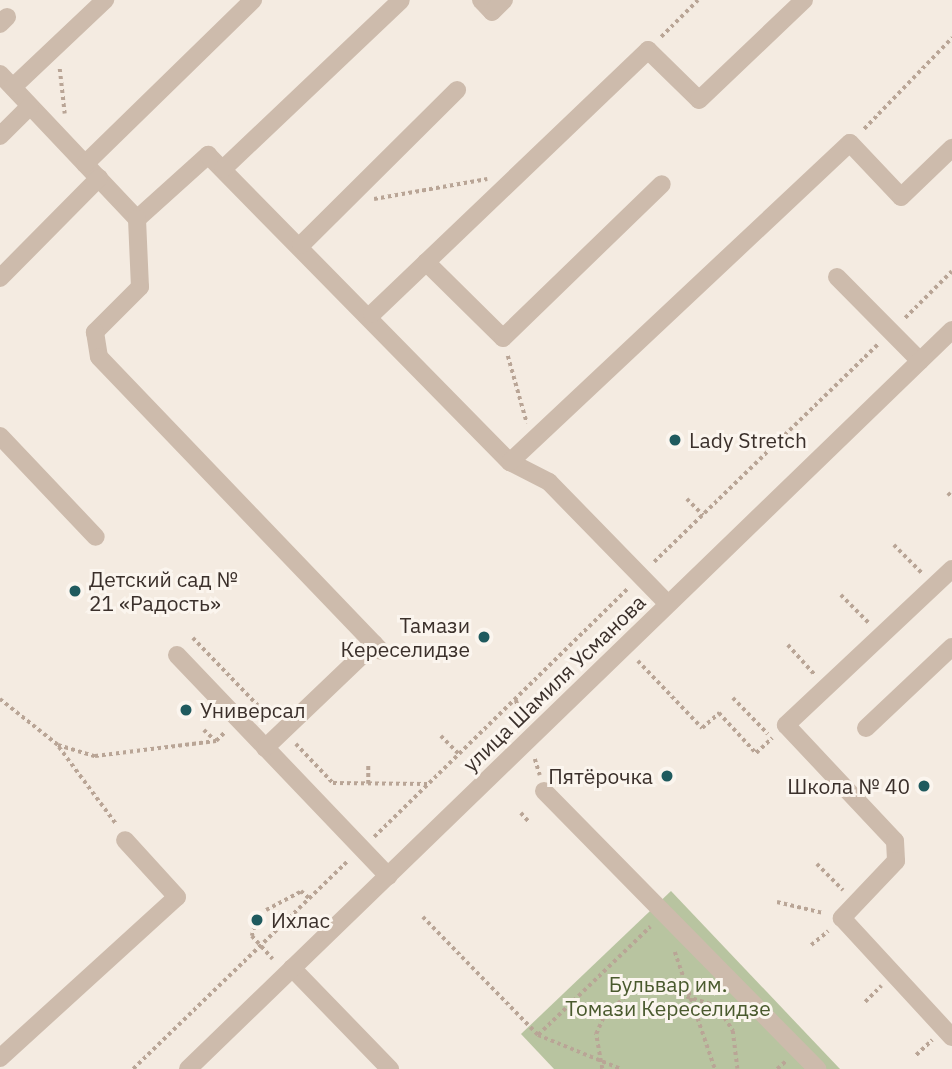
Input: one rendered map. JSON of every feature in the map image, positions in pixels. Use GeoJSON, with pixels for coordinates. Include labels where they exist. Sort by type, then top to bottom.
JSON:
{"type":"FeatureCollection","features":[{"type":"Feature","properties":{"kind":"street"},"geometry":{"type":"LineString","coordinates":[[106,0],[57,45],[6,81],[137,219],[140,287],[95,332],[99,357],[377,647],[265,748]]}},
{"type":"Feature","properties":{"kind":"street"},"geometry":{"type":"LineString","coordinates":[[85,164],[253,0]]}},
{"type":"Feature","properties":{"kind":"street"},"geometry":{"type":"LineString","coordinates":[[223,169],[401,0]]}},
{"type":"Feature","properties":{"kind":"street"},"geometry":{"type":"LineString","coordinates":[[481,0],[492,12],[504,0]]}},
{"type":"Feature","properties":{"kind":"street"},"geometry":{"type":"LineString","coordinates":[[372,314],[648,50],[698,100],[804,0]]}},
{"type":"Feature","properties":{"kind":"street"},"geometry":{"type":"LineString","coordinates":[[300,245],[457,90]]}},
{"type":"Feature","properties":{"kind":"street"},"geometry":{"type":"LineString","coordinates":[[0,136],[30,106]]}},
{"type":"Feature","properties":{"kind":"street"},"geometry":{"type":"LineString","coordinates":[[510,462],[850,144],[901,197],[952,148]]}},
{"type":"Feature","properties":{"kind":"street"},"geometry":{"type":"LineString","coordinates":[[137,219],[208,155],[372,314],[510,462],[549,482],[668,604]]}},
{"type":"Feature","properties":{"kind":"street"},"geometry":{"type":"LineString","coordinates":[[0,278],[99,178]]}},
{"type":"Feature","properties":{"kind":"street"},"geometry":{"type":"LineString","coordinates":[[426,262],[503,338],[662,184]]}},
{"type":"Feature","properties":{"kind":"street"},"geometry":{"type":"LineString","coordinates":[[837,276],[920,361]]}},
{"type":"Feature","properties":{"kind":"street","name":"улица Шамиля Усманова"},"geometry":{"type":"LineString","coordinates":[[188,1069],[952,330]]}},
{"type":"Feature","properties":{"kind":"street"},"geometry":{"type":"LineString","coordinates":[[0,436],[96,537]]}},
{"type":"Feature","properties":{"kind":"street"},"geometry":{"type":"LineString","coordinates":[[952,569],[786,725],[901,853],[854,901],[842,918],[952,1037]]}},
{"type":"Feature","properties":{"kind":"street"},"geometry":{"type":"LineString","coordinates":[[866,729],[952,647]]}},
{"type":"Feature","properties":{"kind":"street"},"geometry":{"type":"LineString","coordinates":[[177,655],[388,876]]}},
{"type":"Feature","properties":{"kind":"street"},"geometry":{"type":"LineString","coordinates":[[544,791],[662,915],[817,1069]]}},
{"type":"Feature","properties":{"kind":"street"},"geometry":{"type":"LineString","coordinates":[[0,1058],[177,897],[125,840]]}},
{"type":"Feature","properties":{"kind":"street"},"geometry":{"type":"LineString","coordinates":[[289,971],[390,1069]]}},
{"type":"Feature","properties":{"kind":"path"},"geometry":{"type":"LineString","coordinates":[[648,50],[698,0]]}},
{"type":"Feature","properties":{"kind":"path"},"geometry":{"type":"LineString","coordinates":[[850,144],[952,38]]}},
{"type":"Feature","properties":{"kind":"path"},"geometry":{"type":"LineString","coordinates":[[57,45],[69,147]]}},
{"type":"Feature","properties":{"kind":"path"},"geometry":{"type":"LineString","coordinates":[[341,205],[520,173]]}},
{"type":"Feature","properties":{"kind":"path"},"geometry":{"type":"LineString","coordinates":[[133,1069],[362,849],[952,271]]}},
{"type":"Feature","properties":{"kind":"path"},"geometry":{"type":"LineString","coordinates":[[503,338],[533,442]]}},
{"type":"Feature","properties":{"kind":"path"},"geometry":{"type":"LineString","coordinates":[[948,493],[952,497]]}},
{"type":"Feature","properties":{"kind":"path"},"geometry":{"type":"LineString","coordinates":[[687,499],[703,515]]}},
{"type":"Feature","properties":{"kind":"path"},"geometry":{"type":"LineString","coordinates":[[894,545],[935,585]]}},
{"type":"Feature","properties":{"kind":"path"},"geometry":{"type":"LineString","coordinates":[[841,595],[881,635]]}},
{"type":"Feature","properties":{"kind":"path"},"geometry":{"type":"LineString","coordinates":[[788,645],[826,687]]}},
{"type":"Feature","properties":{"kind":"path"},"geometry":{"type":"LineString","coordinates":[[624,647],[702,729],[719,713],[756,753],[786,725]]}},
{"type":"Feature","properties":{"kind":"path"},"geometry":{"type":"LineString","coordinates":[[733,698],[772,738]]}},
{"type":"Feature","properties":{"kind":"path"},"geometry":{"type":"LineString","coordinates":[[0,699],[58,745],[104,802],[125,840]]}},
{"type":"Feature","properties":{"kind":"path"},"geometry":{"type":"LineString","coordinates":[[58,745],[95,756],[216,741],[238,720]]}},
{"type":"Feature","properties":{"kind":"path"},"geometry":{"type":"LineString","coordinates":[[204,730],[216,741]]}},
{"type":"Feature","properties":{"kind":"path"},"geometry":{"type":"LineString","coordinates":[[441,736],[459,754]]}},
{"type":"Feature","properties":{"kind":"path"},"geometry":{"type":"LineString","coordinates":[[368,764],[368,784]]}},
{"type":"Feature","properties":{"kind":"path"},"geometry":{"type":"LineString","coordinates":[[520,813],[529,822]]}},
{"type":"Feature","properties":{"kind":"path"},"geometry":{"type":"LineString","coordinates":[[817,864],[854,901]]}},
{"type":"Feature","properties":{"kind":"path"},"geometry":{"type":"LineString","coordinates":[[267,910],[301,891],[310,899]]}},
{"type":"Feature","properties":{"kind":"path"},"geometry":{"type":"LineString","coordinates":[[777,902],[842,918]]}},
{"type":"Feature","properties":{"kind":"path"},"geometry":{"type":"LineString","coordinates":[[538,1035],[662,915],[715,1069]]}},
{"type":"Feature","properties":{"kind":"path"},"geometry":{"type":"LineString","coordinates":[[423,916],[538,1035],[621,1069]]}},
{"type":"Feature","properties":{"kind":"path"},"geometry":{"type":"LineString","coordinates":[[257,920],[251,936],[289,971]]}},
{"type":"Feature","properties":{"kind":"path"},"geometry":{"type":"LineString","coordinates":[[602,1069],[596,1034],[603,1018],[640,982],[690,995],[718,1006],[727,1018],[738,1069]]}},
{"type":"Feature","properties":{"kind":"path"},"geometry":{"type":"LineString","coordinates":[[138,1065],[144,1069]]}},
{"type":"Feature","properties":{"kind":"green space","name":"Бульвар им. Томази Кереселидзе"},"geometry":{"type":"Polygon","coordinates":[[[671,891],[840,1069],[554,1069],[521,1034],[671,891]]]}},
{"type":"Feature","properties":{"kind":"place","name":"Lady Stretch"},"geometry":{"type":"Point","coordinates":[675,440]}},
{"type":"Feature","properties":{"kind":"place","name":"Детский сад № 21 «Радость»"},"geometry":{"type":"Point","coordinates":[75,591]}},
{"type":"Feature","properties":{"kind":"place","name":"Тамази Кереселидзе"},"geometry":{"type":"Point","coordinates":[484,637]}},
{"type":"Feature","properties":{"kind":"place","name":"Универсал"},"geometry":{"type":"Point","coordinates":[186,710]}},
{"type":"Feature","properties":{"kind":"place","name":"Пятёрочка"},"geometry":{"type":"Point","coordinates":[667,776]}},
{"type":"Feature","properties":{"kind":"place","name":"Школа № 40"},"geometry":{"type":"Point","coordinates":[924,786]}},
{"type":"Feature","properties":{"kind":"place","name":"Ихлас"},"geometry":{"type":"Point","coordinates":[257,920]}}]}
